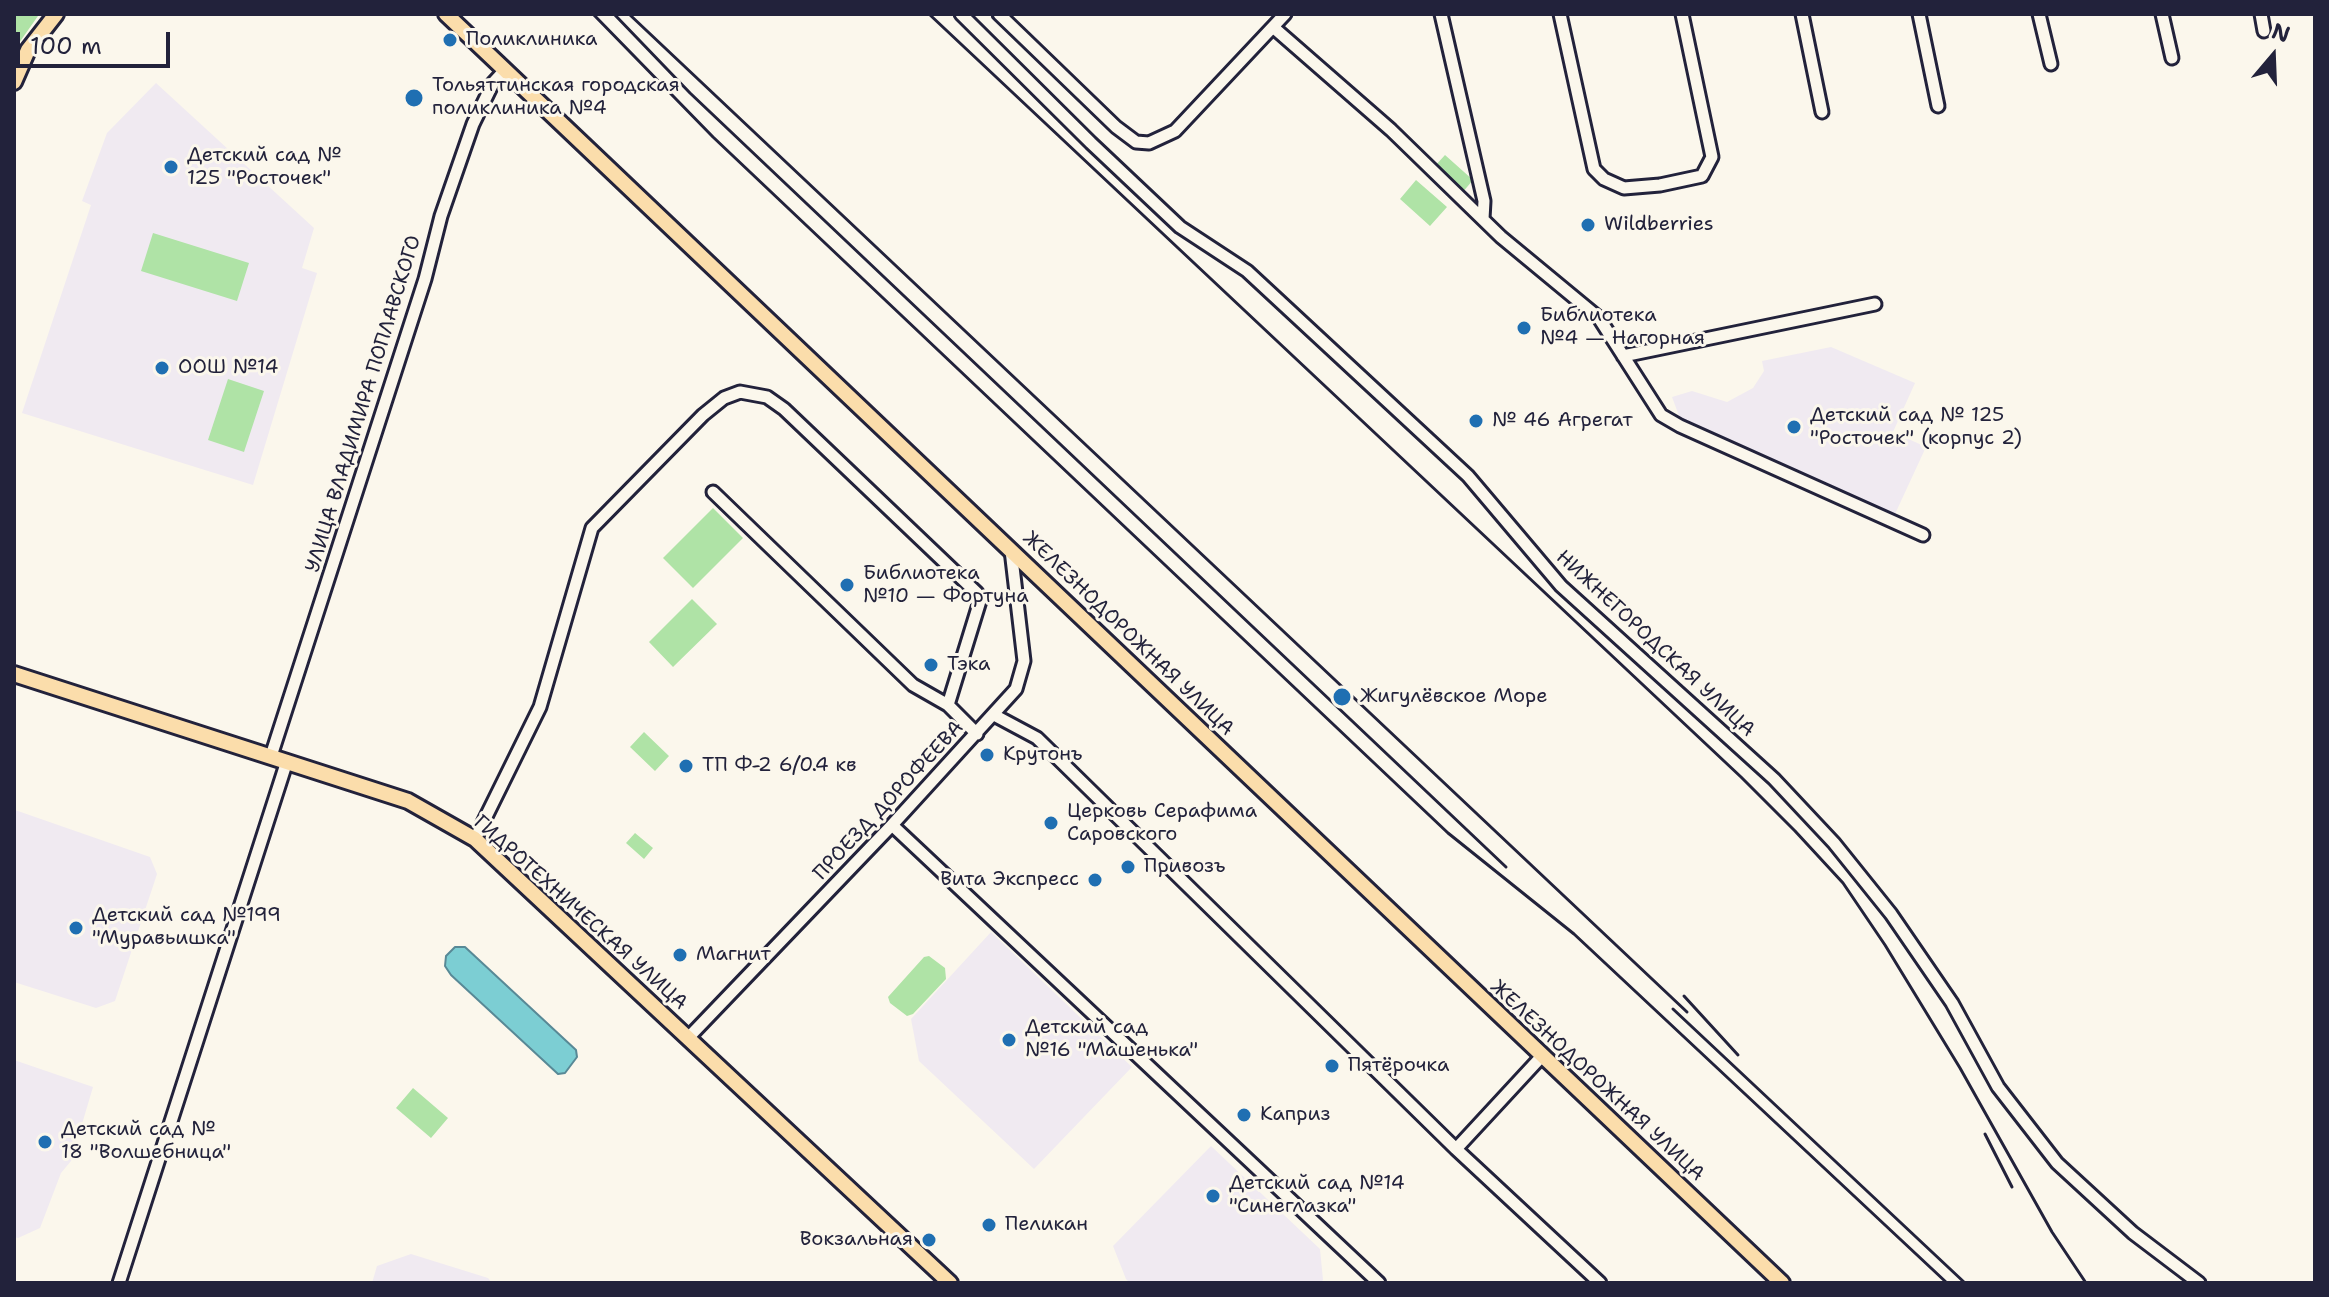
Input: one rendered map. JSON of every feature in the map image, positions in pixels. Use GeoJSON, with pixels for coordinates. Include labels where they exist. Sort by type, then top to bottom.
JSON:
{"type":"FeatureCollection","features":[{"type":"Feature","properties":{"kind":"main road"},"geometry":{"type":"LineString","coordinates":[[14,82],[28,50],[56,14]]}},
{"type":"Feature","properties":{"kind":"main road","name":"ЖЕЛЕЗНОДОРОЖНАЯ УЛИЦА"},"geometry":{"type":"LineString","coordinates":[[446,14],[1782,1283]]}},
{"type":"Feature","properties":{"kind":"main road","name":"ГИДРОТЕХНИЧЕСКАЯ УЛИЦА"},"geometry":{"type":"LineString","coordinates":[[14,674],[408,801],[475,839],[950,1283]]}},
{"type":"Feature","properties":{"kind":"street","name":"НИЖНЕГОРОДСКАЯ УЛИЦА"},"geometry":{"type":"LineString","coordinates":[[961,14],[1180,227],[1247,271],[1468,476],[1561,586],[1774,779],[1834,843],[1891,914],[1952,1003],[1998,1087],[2057,1163],[2133,1233],[2199,1283]]}},
{"type":"Feature","properties":{"kind":"street"},"geometry":{"type":"LineString","coordinates":[[999,14],[1116,127],[1136,142],[1149,143],[1175,131],[1285,14]]}},
{"type":"Feature","properties":{"kind":"street"},"geometry":{"type":"LineString","coordinates":[[1441,14],[1484,201],[1483,219]]}},
{"type":"Feature","properties":{"kind":"street"},"geometry":{"type":"LineString","coordinates":[[1560,14],[1594,169],[1604,179],[1624,188],[1660,185],[1702,176],[1712,157],[1682,14]]}},
{"type":"Feature","properties":{"kind":"street"},"geometry":{"type":"LineString","coordinates":[[1802,14],[1822,112]]}},
{"type":"Feature","properties":{"kind":"street"},"geometry":{"type":"LineString","coordinates":[[1919,14],[1938,106]]}},
{"type":"Feature","properties":{"kind":"street"},"geometry":{"type":"LineString","coordinates":[[2039,14],[2051,64]]}},
{"type":"Feature","properties":{"kind":"street"},"geometry":{"type":"LineString","coordinates":[[2162,14],[2172,58]]}},
{"type":"Feature","properties":{"kind":"street"},"geometry":{"type":"LineString","coordinates":[[2261,14],[2264,31]]}},
{"type":"Feature","properties":{"kind":"street"},"geometry":{"type":"LineString","coordinates":[[1273,27],[1391,130],[1483,219],[1599,318],[1661,415],[1923,535]]}},
{"type":"Feature","properties":{"kind":"street","name":"УЛИЦА ВЛАДИМИРА ПОПЛАВСКОГО"},"geometry":{"type":"LineString","coordinates":[[271,756],[425,279],[441,216],[473,124],[493,83],[505,70]]}},
{"type":"Feature","properties":{"kind":"street"},"geometry":{"type":"LineString","coordinates":[[1623,356],[1875,304]]}},
{"type":"Feature","properties":{"kind":"street"},"geometry":{"type":"LineString","coordinates":[[475,839],[540,707],[592,528],[703,415],[724,398],[740,392],[767,397],[784,409],[977,593],[980,601],[948,705]]}},
{"type":"Feature","properties":{"kind":"street"},"geometry":{"type":"LineString","coordinates":[[713,492],[913,685],[948,705],[977,734]]}},
{"type":"Feature","properties":{"kind":"street","name":"ПРОЕЗД ДОРОФЕЕВА"},"geometry":{"type":"LineString","coordinates":[[688,1038],[892,825],[1016,689],[1024,661],[1011,550]]}},
{"type":"Feature","properties":{"kind":"street"},"geometry":{"type":"LineString","coordinates":[[994,715],[1037,738],[1456,1149],[1600,1283]]}},
{"type":"Feature","properties":{"kind":"street"},"geometry":{"type":"LineString","coordinates":[[119,1283],[287,761]]}},
{"type":"Feature","properties":{"kind":"street"},"geometry":{"type":"LineString","coordinates":[[892,825],[1379,1283]]}},
{"type":"Feature","properties":{"kind":"street"},"geometry":{"type":"LineString","coordinates":[[1456,1149],[1542,1056]]}},
{"type":"Feature","properties":{"kind":"shaded area","name":"ООШ №14"},"geometry":{"type":"Polygon","coordinates":[[[156,83],[314,228],[302,268],[317,273],[253,485],[22,413],[91,205],[82,201],[107,133],[156,83]]]}},
{"type":"Feature","properties":{"kind":"shaded area","name":"Детский сад № 125 \"Росточек\" (корпус 2)"},"geometry":{"type":"Polygon","coordinates":[[[1831,347],[1915,383],[1893,432],[1926,447],[1895,514],[1681,421],[1672,397],[1692,391],[1727,402],[1753,388],[1764,371],[1762,361],[1831,347]]]}},
{"type":"Feature","properties":{"kind":"shaded area","name":"Детский сад №199 \"Муравьишка\""},"geometry":{"type":"Polygon","coordinates":[[[15,810],[150,857],[157,874],[115,1001],[96,1008],[14,982],[15,810]]]}},
{"type":"Feature","properties":{"kind":"shaded area","name":"Детский сад №16 \"Машенька\""},"geometry":{"type":"Polygon","coordinates":[[[991,932],[1132,1067],[1034,1169],[919,1061],[911,1019],[991,932]]]}},
{"type":"Feature","properties":{"kind":"shaded area","name":"Детский сад № 18 \"Волшебница\""},"geometry":{"type":"Polygon","coordinates":[[[14,1060],[93,1087],[71,1161],[61,1173],[40,1228],[18,1238],[14,1237],[14,1060]]]}},
{"type":"Feature","properties":{"kind":"shaded area","name":"Детский сад №14 \"Синеглазка\""},"geometry":{"type":"Polygon","coordinates":[[[1211,1146],[1320,1249],[1323,1280],[1320,1283],[1130,1283],[1126,1279],[1113,1246],[1211,1146]]]}},
{"type":"Feature","properties":{"kind":"shaded area"},"geometry":{"type":"Polygon","coordinates":[[[411,1254],[488,1278],[492,1283],[372,1283],[377,1266],[411,1254]]]}},
{"type":"Feature","properties":{"kind":"green space"},"geometry":{"type":"Polygon","coordinates":[[[14,14],[38,16],[14,50],[14,14]]]}},
{"type":"Feature","properties":{"kind":"green space"},"geometry":{"type":"Polygon","coordinates":[[[1445,155],[1473,180],[1462,193],[1434,167],[1445,155]]]}},
{"type":"Feature","properties":{"kind":"green space"},"geometry":{"type":"Polygon","coordinates":[[[1416,180],[1447,207],[1430,226],[1400,199],[1416,180]]]}},
{"type":"Feature","properties":{"kind":"green space"},"geometry":{"type":"Polygon","coordinates":[[[153,233],[249,263],[237,301],[141,271],[153,233]]]}},
{"type":"Feature","properties":{"kind":"green space"},"geometry":{"type":"Polygon","coordinates":[[[228,379],[264,391],[244,452],[208,440],[228,379]]]}},
{"type":"Feature","properties":{"kind":"green space"},"geometry":{"type":"Polygon","coordinates":[[[713,508],[743,538],[693,588],[663,558],[713,508]]]}},
{"type":"Feature","properties":{"kind":"green space"},"geometry":{"type":"Polygon","coordinates":[[[692,599],[717,624],[673,667],[649,642],[692,599]]]}},
{"type":"Feature","properties":{"kind":"green space"},"geometry":{"type":"Polygon","coordinates":[[[644,732],[669,756],[655,771],[630,747],[644,732]]]}},
{"type":"Feature","properties":{"kind":"green space"},"geometry":{"type":"Polygon","coordinates":[[[635,833],[653,848],[644,859],[626,843],[635,833]]]}},
{"type":"Feature","properties":{"kind":"green space"},"geometry":{"type":"Polygon","coordinates":[[[929,956],[945,968],[946,979],[913,1014],[907,1016],[890,1003],[888,997],[924,957],[929,956]]]}},
{"type":"Feature","properties":{"kind":"green space"},"geometry":{"type":"Polygon","coordinates":[[[413,1088],[448,1118],[431,1138],[396,1108],[413,1088]]]}},
{"type":"Feature","properties":{"kind":"water"},"geometry":{"type":"Polygon","coordinates":[[[455,947],[465,947],[576,1050],[577,1057],[565,1073],[558,1074],[451,975],[445,966],[446,956],[455,947]]]}},
{"type":"Feature","properties":{"kind":"railway"},"geometry":{"type":"LineString","coordinates":[[593,14],[713,137],[1448,833],[1574,934],[1947,1283]]}},
{"type":"Feature","properties":{"kind":"railway"},"geometry":{"type":"LineString","coordinates":[[614,14],[690,93],[1506,867]]}},
{"type":"Feature","properties":{"kind":"railway"},"geometry":{"type":"LineString","coordinates":[[629,14],[1687,1012]]}},
{"type":"Feature","properties":{"kind":"railway"},"geometry":{"type":"LineString","coordinates":[[929,14],[1741,777],[1843,883],[1960,1068],[2052,1232],[2086,1283]]}},
{"type":"Feature","properties":{"kind":"railway"},"geometry":{"type":"LineString","coordinates":[[1684,996],[1738,1055]]}},
{"type":"Feature","properties":{"kind":"railway"},"geometry":{"type":"LineString","coordinates":[[1673,1009],[1965,1283]]}},
{"type":"Feature","properties":{"kind":"railway"},"geometry":{"type":"LineString","coordinates":[[1985,1134],[2012,1187]]}},
{"type":"Feature","properties":{"kind":"place","name":"Поликлиника"},"geometry":{"type":"Point","coordinates":[450,40]}},
{"type":"Feature","properties":{"kind":"place","name":"Тольяттинская городская поликлиника №4"},"geometry":{"type":"Point","coordinates":[414,98]}},
{"type":"Feature","properties":{"kind":"place","name":"Детский сад № 125 \"Росточек\""},"geometry":{"type":"Point","coordinates":[171,167]}},
{"type":"Feature","properties":{"kind":"place","name":"Wildberries"},"geometry":{"type":"Point","coordinates":[1588,225]}},
{"type":"Feature","properties":{"kind":"place","name":"Библиотека №4 — Нагорная"},"geometry":{"type":"Point","coordinates":[1524,328]}},
{"type":"Feature","properties":{"kind":"place","name":"ООШ №14"},"geometry":{"type":"Point","coordinates":[162,368]}},
{"type":"Feature","properties":{"kind":"place","name":"№ 46 Агрегат"},"geometry":{"type":"Point","coordinates":[1476,421]}},
{"type":"Feature","properties":{"kind":"place","name":"Детский сад № 125 \"Росточек\" (корпус 2)"},"geometry":{"type":"Point","coordinates":[1794,427]}},
{"type":"Feature","properties":{"kind":"place","name":"Библиотека №10 — Фортуна"},"geometry":{"type":"Point","coordinates":[847,585]}},
{"type":"Feature","properties":{"kind":"place","name":"Тэка"},"geometry":{"type":"Point","coordinates":[931,665]}},
{"type":"Feature","properties":{"kind":"place","name":"Жигулёвское Море"},"geometry":{"type":"Point","coordinates":[1342,697]}},
{"type":"Feature","properties":{"kind":"place","name":"Крутонъ"},"geometry":{"type":"Point","coordinates":[987,755]}},
{"type":"Feature","properties":{"kind":"place","name":"ТП Ф-2 6/0.4 кв"},"geometry":{"type":"Point","coordinates":[686,766]}},
{"type":"Feature","properties":{"kind":"place","name":"Церковь Серафима Саровского"},"geometry":{"type":"Point","coordinates":[1051,823]}},
{"type":"Feature","properties":{"kind":"place","name":"Привозъ"},"geometry":{"type":"Point","coordinates":[1128,867]}},
{"type":"Feature","properties":{"kind":"place","name":"Вита Экспресс"},"geometry":{"type":"Point","coordinates":[1095,880]}},
{"type":"Feature","properties":{"kind":"place","name":"Детский сад №199 \"Муравьишка\""},"geometry":{"type":"Point","coordinates":[76,928]}},
{"type":"Feature","properties":{"kind":"place","name":"Магнит"},"geometry":{"type":"Point","coordinates":[680,955]}},
{"type":"Feature","properties":{"kind":"place","name":"Детский сад №16 \"Машенька\""},"geometry":{"type":"Point","coordinates":[1009,1040]}},
{"type":"Feature","properties":{"kind":"place","name":"Пятёрочка"},"geometry":{"type":"Point","coordinates":[1332,1066]}},
{"type":"Feature","properties":{"kind":"place","name":"Каприз"},"geometry":{"type":"Point","coordinates":[1244,1115]}},
{"type":"Feature","properties":{"kind":"place","name":"Детский сад № 18 \"Волшебница\""},"geometry":{"type":"Point","coordinates":[45,1142]}},
{"type":"Feature","properties":{"kind":"place","name":"Детский сад №14 \"Синеглазка\""},"geometry":{"type":"Point","coordinates":[1213,1196]}},
{"type":"Feature","properties":{"kind":"place","name":"Пеликан"},"geometry":{"type":"Point","coordinates":[989,1225]}},
{"type":"Feature","properties":{"kind":"place","name":"Вокзальная"},"geometry":{"type":"Point","coordinates":[929,1240]}}]}
